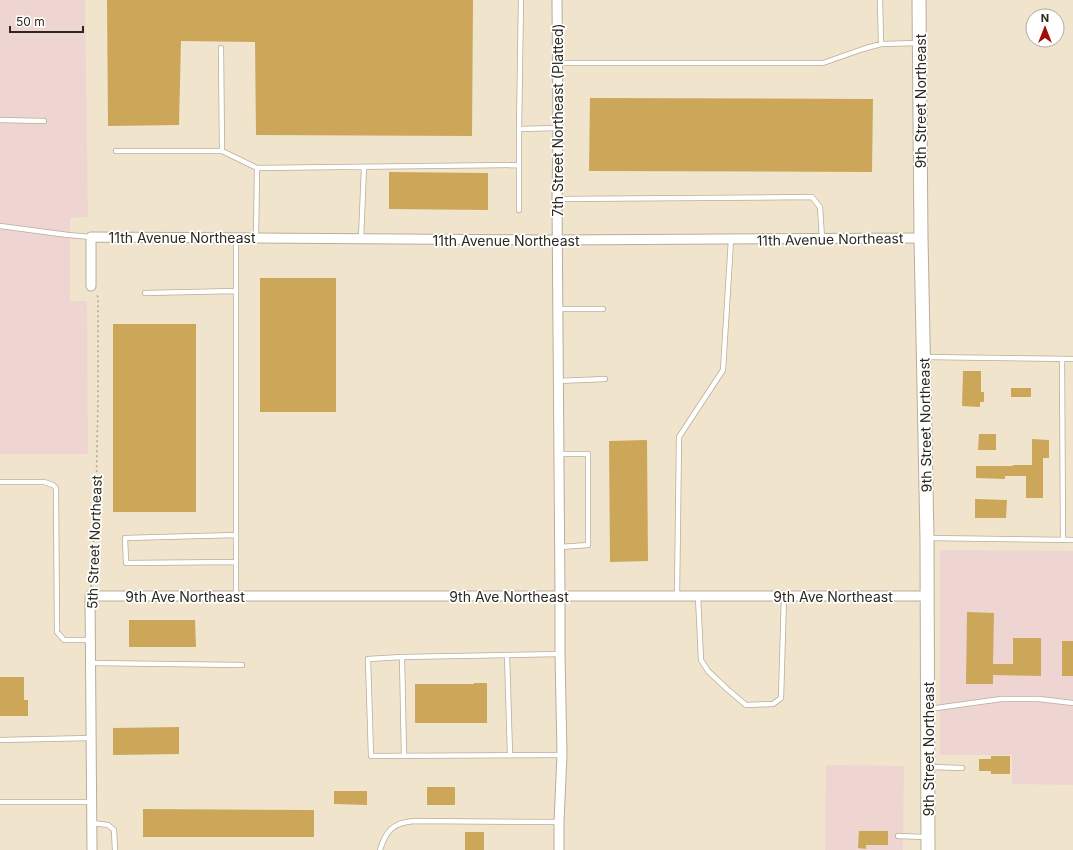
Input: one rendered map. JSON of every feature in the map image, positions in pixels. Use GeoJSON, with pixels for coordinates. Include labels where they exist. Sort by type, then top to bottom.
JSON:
{"type":"FeatureCollection","features":[{"type":"Feature","properties":{"kind":"street","name":"7th Street Northeast (Platted)"},"geometry":{"type":"LineString","coordinates":[[557,0],[558,128],[556,199],[562,755],[559,850]]}},
{"type":"Feature","properties":{"kind":"street","name":"9th Street Northeast"},"geometry":{"type":"LineString","coordinates":[[919,0],[921,238],[927,538],[928,850]]}},
{"type":"Feature","properties":{"kind":"street","name":"11th Avenue Northeast"},"geometry":{"type":"LineString","coordinates":[[91,237],[557,240],[921,238]]}},
{"type":"Feature","properties":{"kind":"street"},"geometry":{"type":"LineString","coordinates":[[91,237],[91,286]]}},
{"type":"Feature","properties":{"kind":"street","name":"9th Ave Northeast"},"geometry":{"type":"LineString","coordinates":[[90,596],[927,596]]}},
{"type":"Feature","properties":{"kind":"street","name":"5th Street Northeast"},"geometry":{"type":"LineString","coordinates":[[90,596],[92,850]]}},
{"type":"Feature","properties":{"kind":"lane"},"geometry":{"type":"LineString","coordinates":[[519,210],[521,0]]}},
{"type":"Feature","properties":{"kind":"lane"},"geometry":{"type":"LineString","coordinates":[[880,0],[881,44]]}},
{"type":"Feature","properties":{"kind":"lane"},"geometry":{"type":"LineString","coordinates":[[558,63],[823,63],[881,44],[920,43]]}},
{"type":"Feature","properties":{"kind":"lane"},"geometry":{"type":"LineString","coordinates":[[221,48],[222,151]]}},
{"type":"Feature","properties":{"kind":"lane"},"geometry":{"type":"LineString","coordinates":[[0,120],[44,121]]}},
{"type":"Feature","properties":{"kind":"lane"},"geometry":{"type":"LineString","coordinates":[[519,129],[558,128]]}},
{"type":"Feature","properties":{"kind":"lane"},"geometry":{"type":"LineString","coordinates":[[116,151],[222,151],[257,168],[519,165]]}},
{"type":"Feature","properties":{"kind":"lane"},"geometry":{"type":"LineString","coordinates":[[361,239],[364,167]]}},
{"type":"Feature","properties":{"kind":"lane"},"geometry":{"type":"LineString","coordinates":[[256,238],[257,168]]}},
{"type":"Feature","properties":{"kind":"lane"},"geometry":{"type":"LineString","coordinates":[[556,199],[812,197],[820,207],[822,238]]}},
{"type":"Feature","properties":{"kind":"lane"},"geometry":{"type":"LineString","coordinates":[[0,226],[91,237]]}},
{"type":"Feature","properties":{"kind":"lane"},"geometry":{"type":"LineString","coordinates":[[236,238],[236,596]]}},
{"type":"Feature","properties":{"kind":"lane"},"geometry":{"type":"LineString","coordinates":[[677,596],[679,437],[724,370],[731,240]]}},
{"type":"Feature","properties":{"kind":"lane"},"geometry":{"type":"LineString","coordinates":[[144,293],[236,291]]}},
{"type":"Feature","properties":{"kind":"lane"},"geometry":{"type":"LineString","coordinates":[[558,309],[602,308]]}},
{"type":"Feature","properties":{"kind":"lane"},"geometry":{"type":"LineString","coordinates":[[924,357],[1073,359]]}},
{"type":"Feature","properties":{"kind":"lane"},"geometry":{"type":"LineString","coordinates":[[1062,358],[1063,540]]}},
{"type":"Feature","properties":{"kind":"lane"},"geometry":{"type":"LineString","coordinates":[[558,381],[606,380]]}},
{"type":"Feature","properties":{"kind":"lane"},"geometry":{"type":"LineString","coordinates":[[559,454],[588,454],[588,545],[560,547]]}},
{"type":"Feature","properties":{"kind":"lane"},"geometry":{"type":"LineString","coordinates":[[0,482],[44,482],[56,488],[57,632],[64,640],[91,640]]}},
{"type":"Feature","properties":{"kind":"lane"},"geometry":{"type":"LineString","coordinates":[[236,535],[125,538],[126,563],[236,562]]}},
{"type":"Feature","properties":{"kind":"lane"},"geometry":{"type":"LineString","coordinates":[[927,538],[1073,540]]}},
{"type":"Feature","properties":{"kind":"lane"},"geometry":{"type":"LineString","coordinates":[[698,596],[701,660],[708,671],[746,705],[773,704],[781,698],[784,596]]}},
{"type":"Feature","properties":{"kind":"lane"},"geometry":{"type":"LineString","coordinates":[[560,654],[368,659],[371,756],[562,755]]}},
{"type":"Feature","properties":{"kind":"lane"},"geometry":{"type":"LineString","coordinates":[[507,655],[510,755]]}},
{"type":"Feature","properties":{"kind":"lane"},"geometry":{"type":"LineString","coordinates":[[402,657],[404,756]]}},
{"type":"Feature","properties":{"kind":"lane"},"geometry":{"type":"LineString","coordinates":[[91,663],[242,665]]}},
{"type":"Feature","properties":{"kind":"lane"},"geometry":{"type":"LineString","coordinates":[[928,710],[1001,699],[1038,699],[1073,703]]}},
{"type":"Feature","properties":{"kind":"lane"},"geometry":{"type":"LineString","coordinates":[[0,740],[91,738]]}},
{"type":"Feature","properties":{"kind":"lane"},"geometry":{"type":"LineString","coordinates":[[928,767],[962,768]]}},
{"type":"Feature","properties":{"kind":"lane"},"geometry":{"type":"LineString","coordinates":[[0,802],[92,802]]}},
{"type":"Feature","properties":{"kind":"lane"},"geometry":{"type":"LineString","coordinates":[[380,850],[385,837],[390,830],[403,822],[559,822]]}},
{"type":"Feature","properties":{"kind":"lane"},"geometry":{"type":"LineString","coordinates":[[92,823],[108,824],[114,830],[115,850]]}},
{"type":"Feature","properties":{"kind":"lane"},"geometry":{"type":"LineString","coordinates":[[898,836],[928,837]]}},
{"type":"Feature","properties":{"kind":"path","name":"5th Street Northeast"},"geometry":{"type":"LineString","coordinates":[[90,596],[96,501],[98,395],[98,297],[91,286]]}},
{"type":"Feature","properties":{"kind":"shaded area"},"geometry":{"type":"Polygon","coordinates":[[[0,0],[85,0],[88,217],[70,218],[70,301],[87,301],[88,454],[0,454],[0,0]]]}},
{"type":"Feature","properties":{"kind":"shaded area"},"geometry":{"type":"Polygon","coordinates":[[[940,550],[1073,551],[1073,785],[1012,784],[1012,755],[940,755],[940,550]]]}},
{"type":"Feature","properties":{"kind":"shaded area"},"geometry":{"type":"Polygon","coordinates":[[[826,765],[904,766],[903,850],[825,850],[826,765]]]}},
{"type":"Feature","properties":{"kind":"building"},"geometry":{"type":"Polygon","coordinates":[[[107,0],[473,0],[472,136],[256,135],[255,42],[181,41],[179,125],[108,126],[107,0]]]}},
{"type":"Feature","properties":{"kind":"building"},"geometry":{"type":"Polygon","coordinates":[[[590,98],[873,99],[872,172],[589,171],[590,98]]]}},
{"type":"Feature","properties":{"kind":"building"},"geometry":{"type":"Polygon","coordinates":[[[389,172],[488,173],[488,210],[389,209],[389,172]]]}},
{"type":"Feature","properties":{"kind":"building"},"geometry":{"type":"Polygon","coordinates":[[[260,278],[336,278],[336,412],[260,412],[260,278]]]}},
{"type":"Feature","properties":{"kind":"building"},"geometry":{"type":"Polygon","coordinates":[[[113,324],[196,324],[196,512],[113,512],[113,324]]]}},
{"type":"Feature","properties":{"kind":"building"},"geometry":{"type":"Polygon","coordinates":[[[963,371],[981,371],[981,392],[984,392],[984,402],[980,402],[980,407],[962,406],[963,371]]]}},
{"type":"Feature","properties":{"kind":"building"},"geometry":{"type":"Polygon","coordinates":[[[1011,388],[1031,388],[1031,397],[1011,397],[1011,388]]]}},
{"type":"Feature","properties":{"kind":"building"},"geometry":{"type":"Polygon","coordinates":[[[979,434],[996,434],[996,450],[978,450],[979,434]]]}},
{"type":"Feature","properties":{"kind":"building"},"geometry":{"type":"Polygon","coordinates":[[[1032,439],[1049,440],[1049,458],[1043,458],[1043,498],[1026,498],[1026,476],[1005,476],[1005,479],[976,478],[976,466],[1032,465],[1032,439]]]}},
{"type":"Feature","properties":{"kind":"building"},"geometry":{"type":"Polygon","coordinates":[[[647,440],[648,561],[610,562],[609,441],[647,440]]]}},
{"type":"Feature","properties":{"kind":"building"},"geometry":{"type":"Polygon","coordinates":[[[975,499],[1007,500],[1006,518],[975,518],[975,499]]]}},
{"type":"Feature","properties":{"kind":"building"},"geometry":{"type":"Polygon","coordinates":[[[967,612],[994,613],[993,664],[1013,664],[1013,638],[1041,638],[1041,676],[993,675],[993,684],[966,684],[967,612]]]}},
{"type":"Feature","properties":{"kind":"building"},"geometry":{"type":"Polygon","coordinates":[[[129,620],[195,620],[196,647],[129,647],[129,620]]]}},
{"type":"Feature","properties":{"kind":"building"},"geometry":{"type":"Polygon","coordinates":[[[1062,641],[1073,641],[1073,676],[1062,676],[1062,641]]]}},
{"type":"Feature","properties":{"kind":"building"},"geometry":{"type":"Polygon","coordinates":[[[0,677],[24,677],[24,700],[28,700],[28,716],[0,716],[0,677]]]}},
{"type":"Feature","properties":{"kind":"building"},"geometry":{"type":"Polygon","coordinates":[[[487,683],[487,723],[415,723],[415,684],[487,683]]]}},
{"type":"Feature","properties":{"kind":"building"},"geometry":{"type":"Polygon","coordinates":[[[179,727],[179,754],[113,755],[113,728],[179,727]]]}},
{"type":"Feature","properties":{"kind":"building"},"geometry":{"type":"Polygon","coordinates":[[[991,756],[1010,756],[1010,774],[991,774],[991,771],[979,771],[979,759],[991,759],[991,756]]]}},
{"type":"Feature","properties":{"kind":"building"},"geometry":{"type":"Polygon","coordinates":[[[427,787],[455,787],[455,805],[427,805],[427,787]]]}},
{"type":"Feature","properties":{"kind":"building"},"geometry":{"type":"Polygon","coordinates":[[[334,791],[367,791],[367,805],[334,804],[334,791]]]}},
{"type":"Feature","properties":{"kind":"building"},"geometry":{"type":"Polygon","coordinates":[[[143,809],[314,810],[314,837],[143,837],[143,809]]]}},
{"type":"Feature","properties":{"kind":"building"},"geometry":{"type":"Polygon","coordinates":[[[859,831],[888,831],[888,845],[866,845],[866,849],[858,848],[859,831]]]}},
{"type":"Feature","properties":{"kind":"building"},"geometry":{"type":"Polygon","coordinates":[[[465,832],[484,832],[484,850],[465,850],[465,832]]]}}]}
